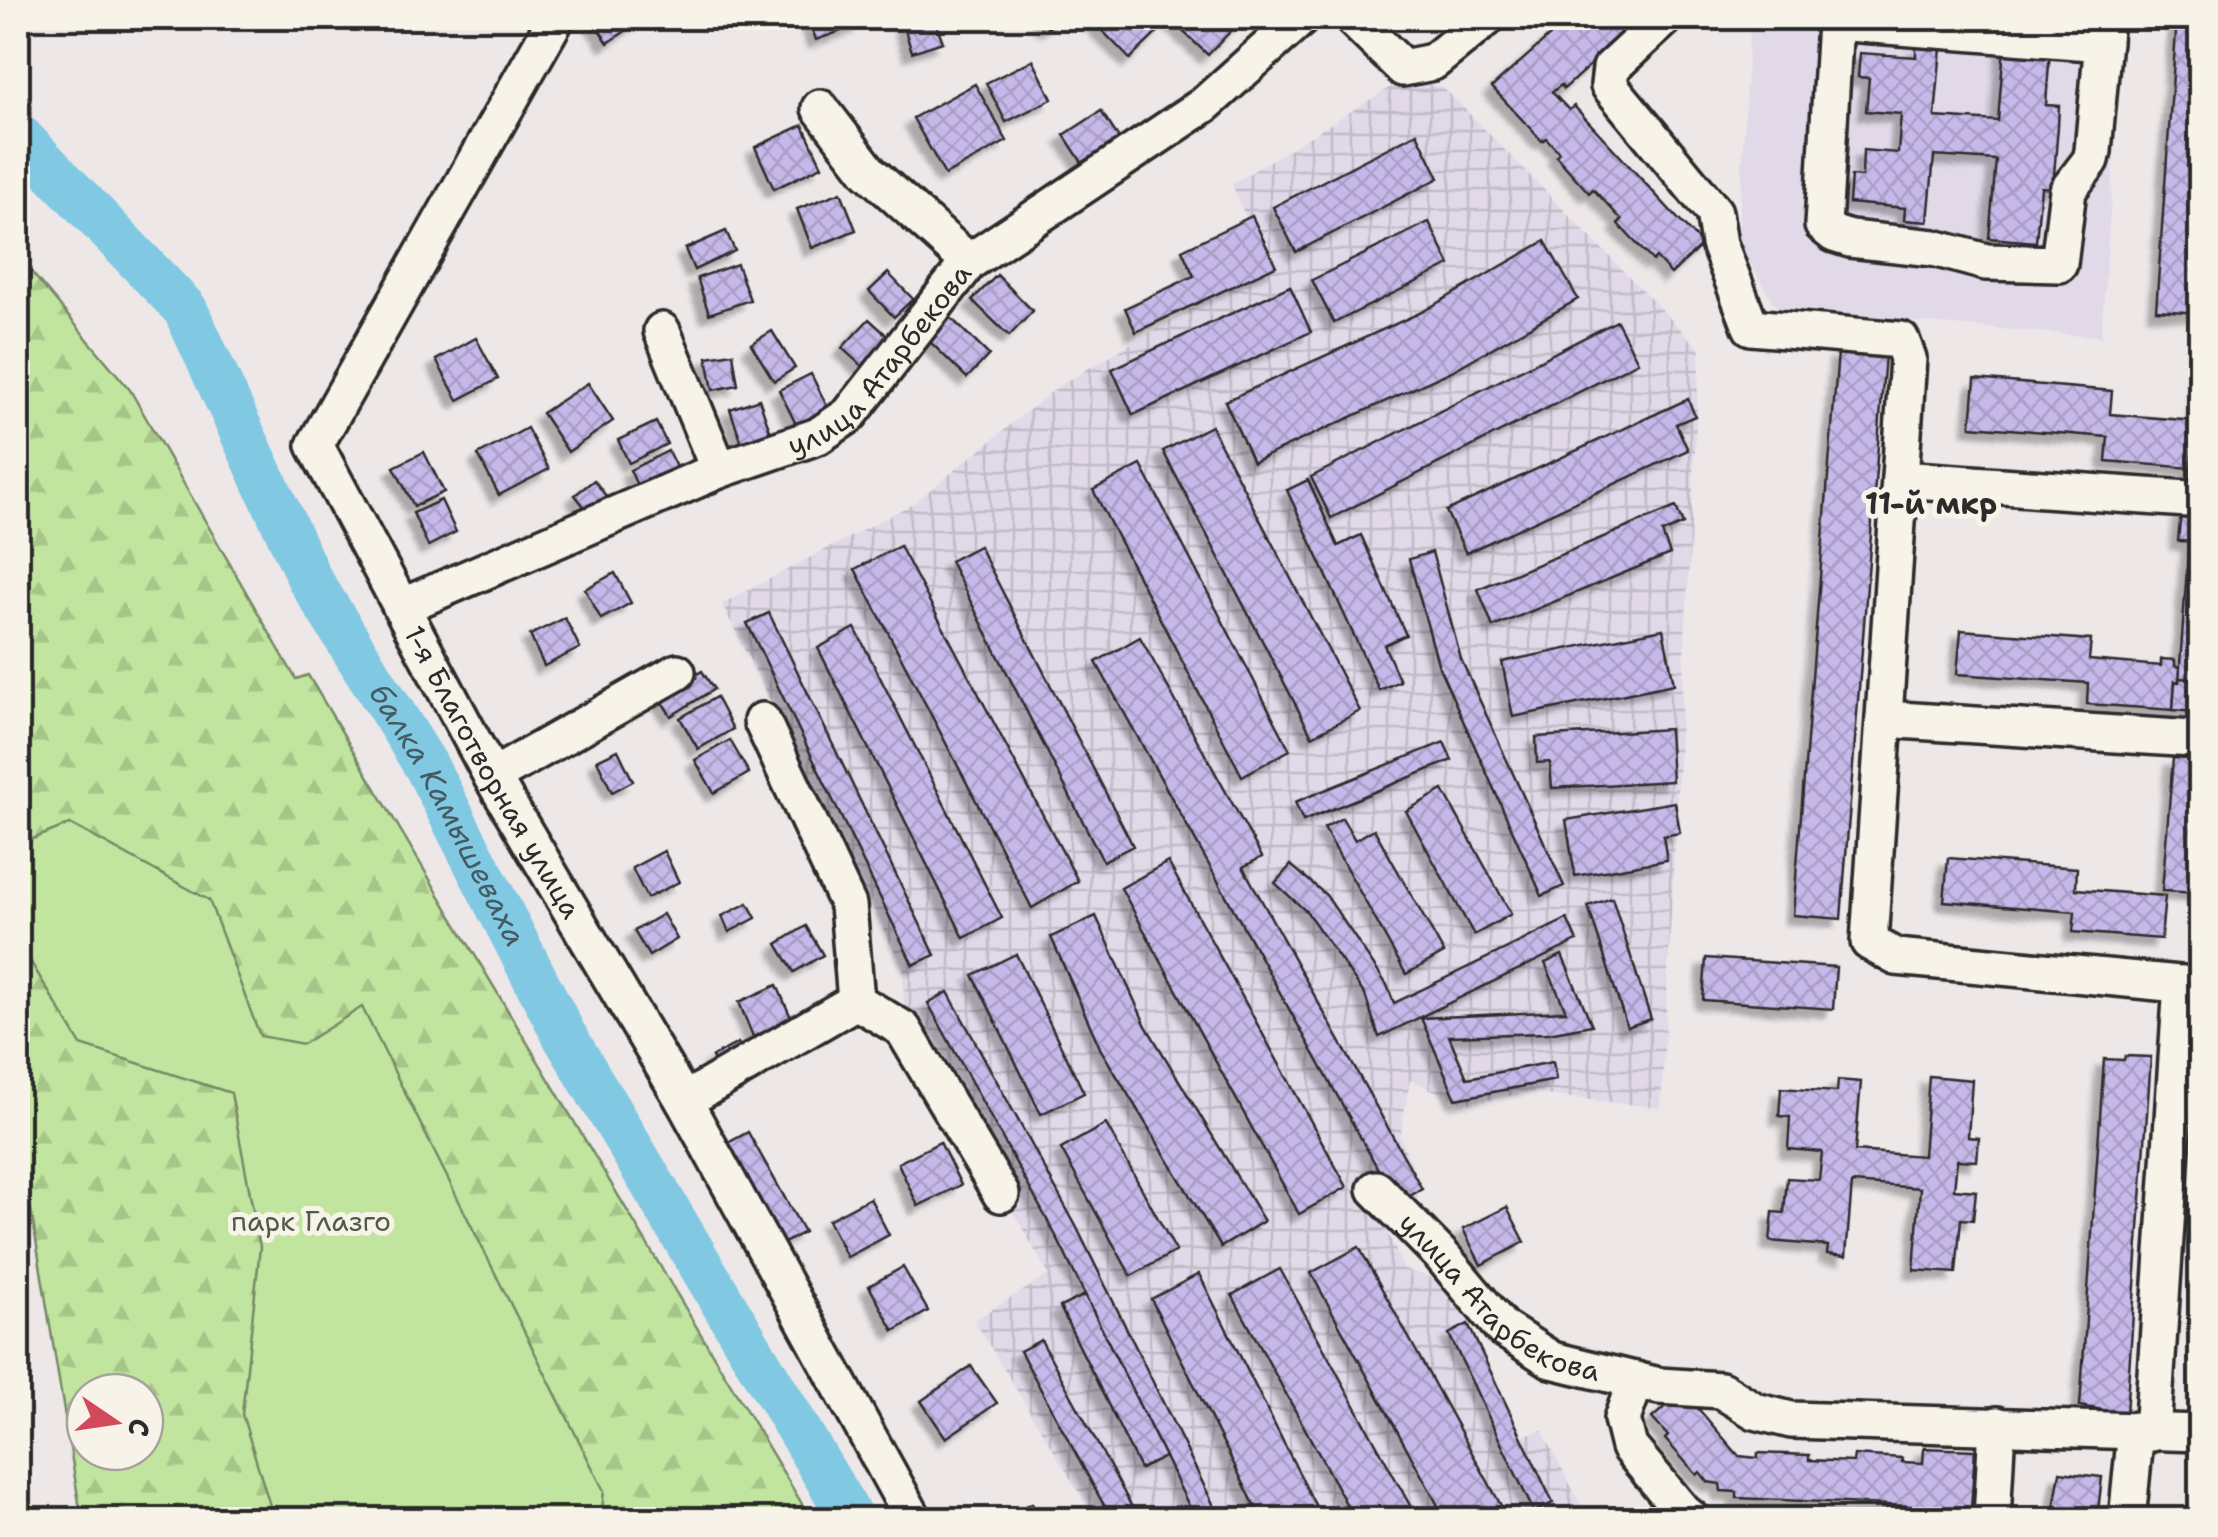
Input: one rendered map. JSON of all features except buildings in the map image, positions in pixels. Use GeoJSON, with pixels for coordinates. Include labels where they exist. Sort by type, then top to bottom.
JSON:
{"type":"FeatureCollection","features":[{"type":"Feature","properties":{"kind":"street","name":"улица Атарбекова"},"geometry":{"type":"LineString","coordinates":[[400,607],[719,470],[818,436],[850,415],[969,262],[1204,105],[1301,18]]}},
{"type":"Feature","properties":{"kind":"street"},"geometry":{"type":"LineString","coordinates":[[1352,18],[1403,68],[1433,62],[1487,18]]}},
{"type":"Feature","properties":{"kind":"street"},"geometry":{"type":"LineString","coordinates":[[1666,18],[1611,68],[1609,85],[1714,212],[1719,244],[1751,326],[1901,340],[1908,358],[1870,942],[1896,957],[2191,985],[2144,1431],[2127,1520]]}},
{"type":"Feature","properties":{"kind":"street"},"geometry":{"type":"LineString","coordinates":[[1833,20],[2104,30],[2093,151],[2091,160],[2068,190],[2059,264],[1986,262],[1934,248],[1850,240],[1823,226],[1833,20]]}},
{"type":"Feature","properties":{"kind":"street","name":"1-я Благотворная улица"},"geometry":{"type":"LineString","coordinates":[[554,22],[316,445],[492,778],[684,1101],[914,1520]]}},
{"type":"Feature","properties":{"kind":"street"},"geometry":{"type":"LineString","coordinates":[[820,108],[869,172],[969,262]]}},
{"type":"Feature","properties":{"kind":"street"},"geometry":{"type":"LineString","coordinates":[[662,331],[719,470]]}},
{"type":"Feature","properties":{"kind":"street"},"geometry":{"type":"LineString","coordinates":[[1900,479],[2188,499]]}},
{"type":"Feature","properties":{"kind":"street"},"geometry":{"type":"LineString","coordinates":[[492,778],[677,672]]}},
{"type":"Feature","properties":{"kind":"street"},"geometry":{"type":"LineString","coordinates":[[1884,719],[2193,739]]}},
{"type":"Feature","properties":{"kind":"street"},"geometry":{"type":"LineString","coordinates":[[762,722],[848,905],[856,1001]]}},
{"type":"Feature","properties":{"kind":"street"},"geometry":{"type":"LineString","coordinates":[[684,1101],[856,1001]]}},
{"type":"Feature","properties":{"kind":"street"},"geometry":{"type":"LineString","coordinates":[[856,1001],[903,1029],[1001,1194]]}},
{"type":"Feature","properties":{"kind":"street","name":"улица Атарбекова"},"geometry":{"type":"LineString","coordinates":[[1376,1189],[1442,1256],[1502,1328],[1552,1360],[1659,1386],[1721,1390],[1755,1411],[1791,1420],[2200,1432]]}},
{"type":"Feature","properties":{"kind":"street"},"geometry":{"type":"LineString","coordinates":[[1636,1380],[1622,1419],[1629,1447],[1694,1520]]}},
{"type":"Feature","properties":{"kind":"street"},"geometry":{"type":"LineString","coordinates":[[1992,1520],[1997,1426]]}},
{"type":"Feature","properties":{"kind":"shaded area"},"geometry":{"type":"Polygon","coordinates":[[[1750,18],[2124,18],[2101,337],[1779,311],[1738,243],[1750,18]]]}},
{"type":"Feature","properties":{"kind":"shaded area"},"geometry":{"type":"Polygon","coordinates":[[[1404,79],[1442,87],[1448,92],[1700,349],[1661,1108],[1528,1093],[1465,1104],[1410,1080],[1400,1137],[1415,1174],[1372,1197],[1404,1269],[1452,1284],[1519,1437],[1542,1430],[1588,1519],[1095,1519],[974,1320],[1049,1275],[904,1020],[903,969],[722,604],[914,503],[1060,385],[1265,266],[1232,184],[1404,79]]]}},
{"type":"Feature","properties":{"kind":"green space"},"geometry":{"type":"Polygon","coordinates":[[[18,256],[130,390],[296,679],[308,675],[811,1519],[601,1519],[604,1491],[362,1007],[303,1044],[260,1036],[209,900],[70,824],[18,845],[18,256]]]}},
{"type":"Feature","properties":{"kind":"green space","name":"парк Глазго"},"geometry":{"type":"Polygon","coordinates":[[[18,275],[765,1519],[85,1519],[79,1472],[165,1472],[165,1372],[66,1372],[18,1006],[18,275]]]}},
{"type":"Feature","properties":{"kind":"green space"},"geometry":{"type":"Polygon","coordinates":[[[18,941],[81,1045],[231,1093],[260,1247],[242,1414],[274,1519],[84,1520],[74,1472],[165,1472],[165,1372],[65,1372],[65,1417],[18,1130],[18,941]]]}},
{"type":"Feature","properties":{"kind":"waterway","name":"балка Камышеваха"},"geometry":{"type":"LineString","coordinates":[[18,135],[185,309],[309,578],[426,766],[564,1035],[852,1520]]}},
{"type":"Feature","properties":{"kind":"district","name":"11-й мкр"},"geometry":{"type":"Point","coordinates":[1931,504]}}]}
